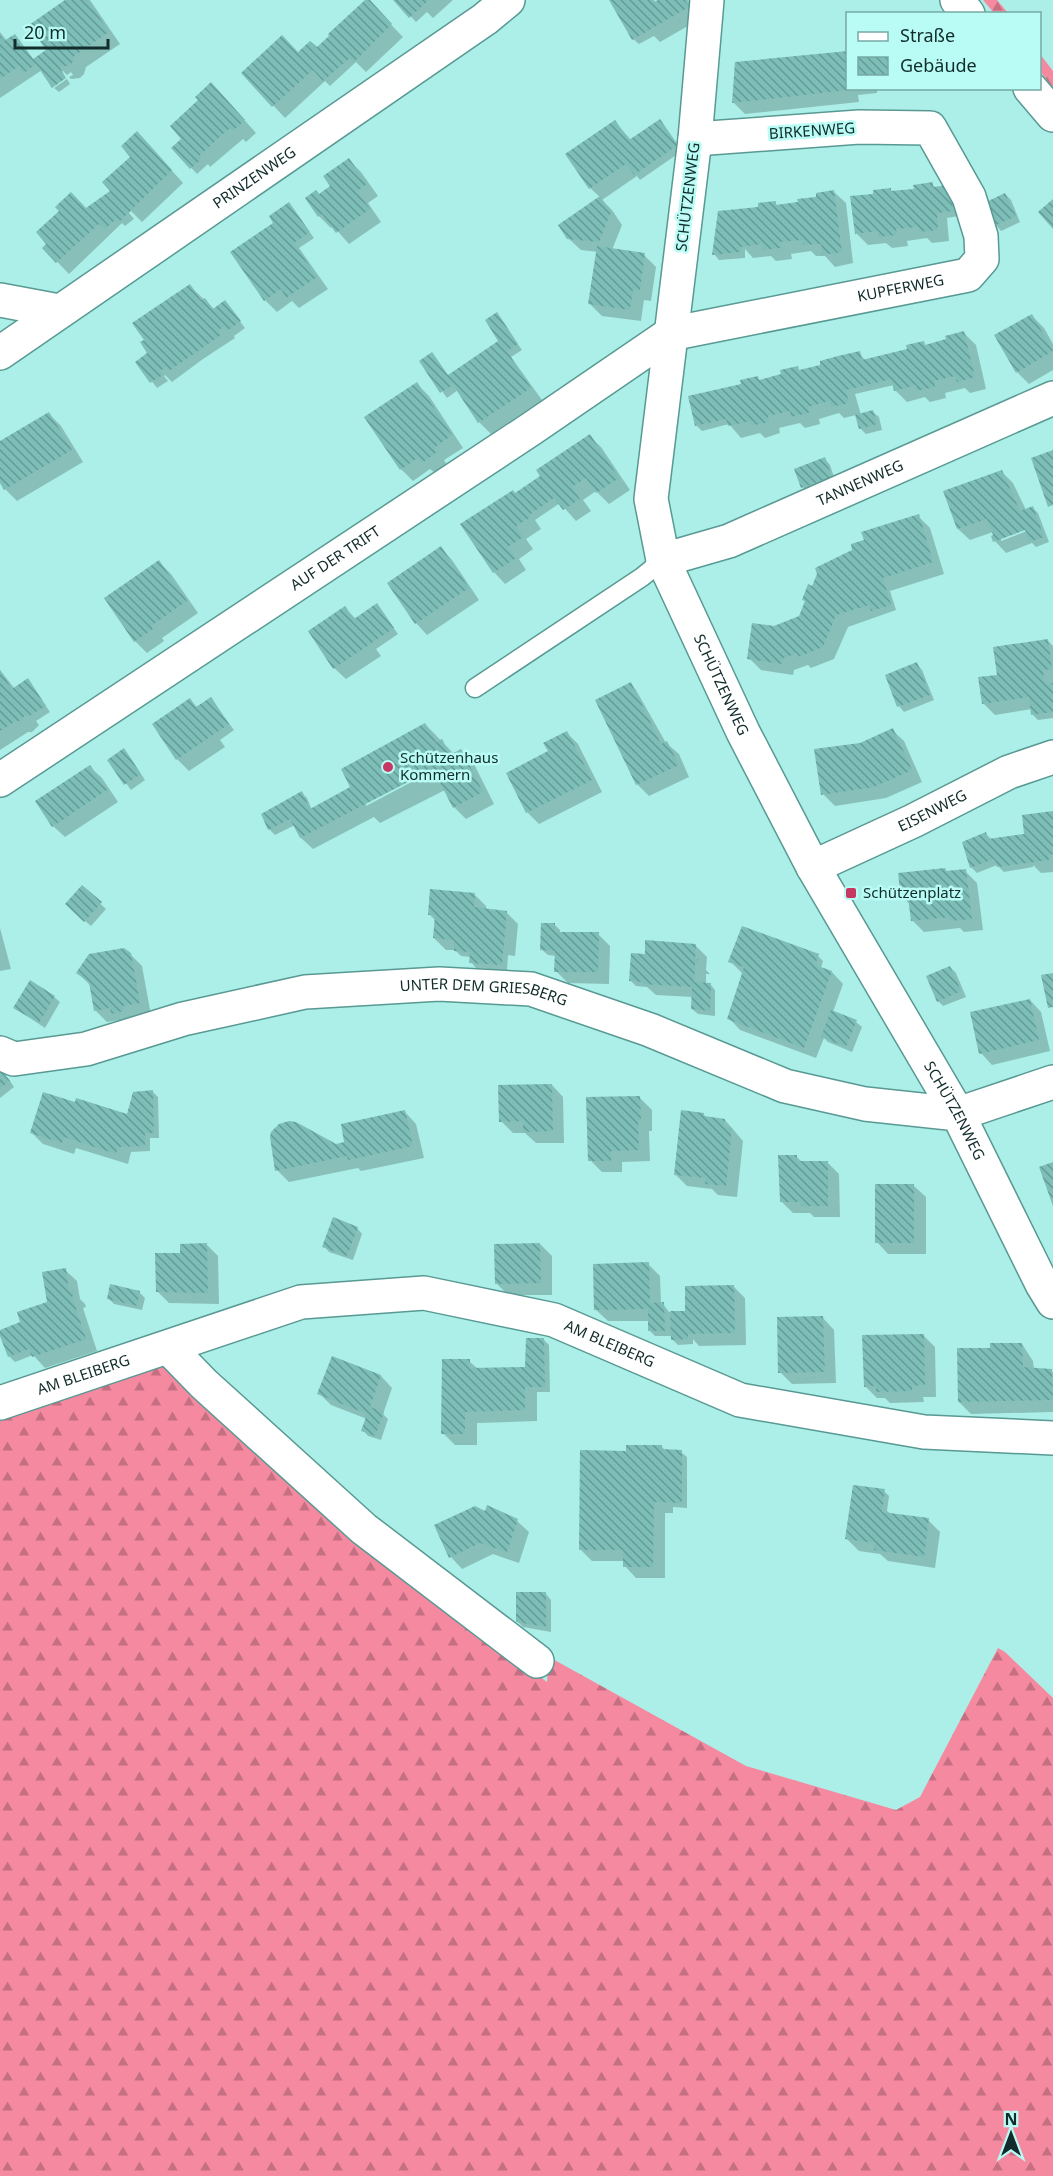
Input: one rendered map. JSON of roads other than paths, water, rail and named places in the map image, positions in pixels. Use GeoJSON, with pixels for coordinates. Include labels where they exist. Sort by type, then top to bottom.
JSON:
{"type":"FeatureCollection","features":[{"type":"Feature","properties":{"kind":"street","name":"PRINZENWEG"},"geometry":{"type":"LineString","coordinates":[[0,353],[508,0]]}},
{"type":"Feature","properties":{"kind":"street","name":"SCHÜTZENWEG"},"geometry":{"type":"LineString","coordinates":[[707,0],[695,139],[651,499],[663,560],[743,732],[813,867],[958,1114],[1053,1302]]}},
{"type":"Feature","properties":{"kind":"street"},"geometry":{"type":"LineString","coordinates":[[957,0],[966,12]]}},
{"type":"Feature","properties":{"kind":"street"},"geometry":{"type":"LineString","coordinates":[[1032,90],[1053,115]]}},
{"type":"Feature","properties":{"kind":"street","name":"BIRKENWEG"},"geometry":{"type":"LineString","coordinates":[[695,139],[859,127],[930,128]]}},
{"type":"Feature","properties":{"kind":"street","name":"KUPFERWEG"},"geometry":{"type":"LineString","coordinates":[[670,334],[968,275],[982,259],[981,236],[969,197],[930,128]]}},
{"type":"Feature","properties":{"kind":"street"},"geometry":{"type":"LineString","coordinates":[[0,300],[59,311]]}},
{"type":"Feature","properties":{"kind":"street","name":"AUF DER TRIFT"},"geometry":{"type":"LineString","coordinates":[[0,780],[670,334]]}},
{"type":"Feature","properties":{"kind":"street","name":"TANNENWEG"},"geometry":{"type":"LineString","coordinates":[[663,560],[729,541],[1053,398]]}},
{"type":"Feature","properties":{"kind":"street","name":"EISENWEG"},"geometry":{"type":"LineString","coordinates":[[813,867],[913,821],[1009,771],[1053,757]]}},
{"type":"Feature","properties":{"kind":"street","name":"UNTER DEM GRIESBERG"},"geometry":{"type":"LineString","coordinates":[[0,1053],[14,1059],[86,1049],[183,1019],[305,992],[439,984],[531,989],[650,1030],[785,1086],[865,1104],[958,1114]]}},
{"type":"Feature","properties":{"kind":"street"},"geometry":{"type":"LineString","coordinates":[[958,1114],[1053,1082]]}},
{"type":"Feature","properties":{"kind":"street","name":"AM BLEIBERG"},"geometry":{"type":"LineString","coordinates":[[0,1403],[301,1302],[424,1293],[554,1320],[740,1400],[924,1432],[1053,1438]]}},
{"type":"Feature","properties":{"kind":"street"},"geometry":{"type":"LineString","coordinates":[[169,1348],[204,1384],[364,1528],[537,1661]]}},
{"type":"Feature","properties":{"kind":"lane"},"geometry":{"type":"LineString","coordinates":[[475,688],[642,577],[663,560]]}},
{"type":"Feature","properties":{"kind":"place","name":"Schützenhaus Kommern"},"geometry":{"type":"Point","coordinates":[388,767]}},
{"type":"Feature","properties":{"kind":"place","name":"Schützenplatz"},"geometry":{"type":"Point","coordinates":[851,893]}}]}
